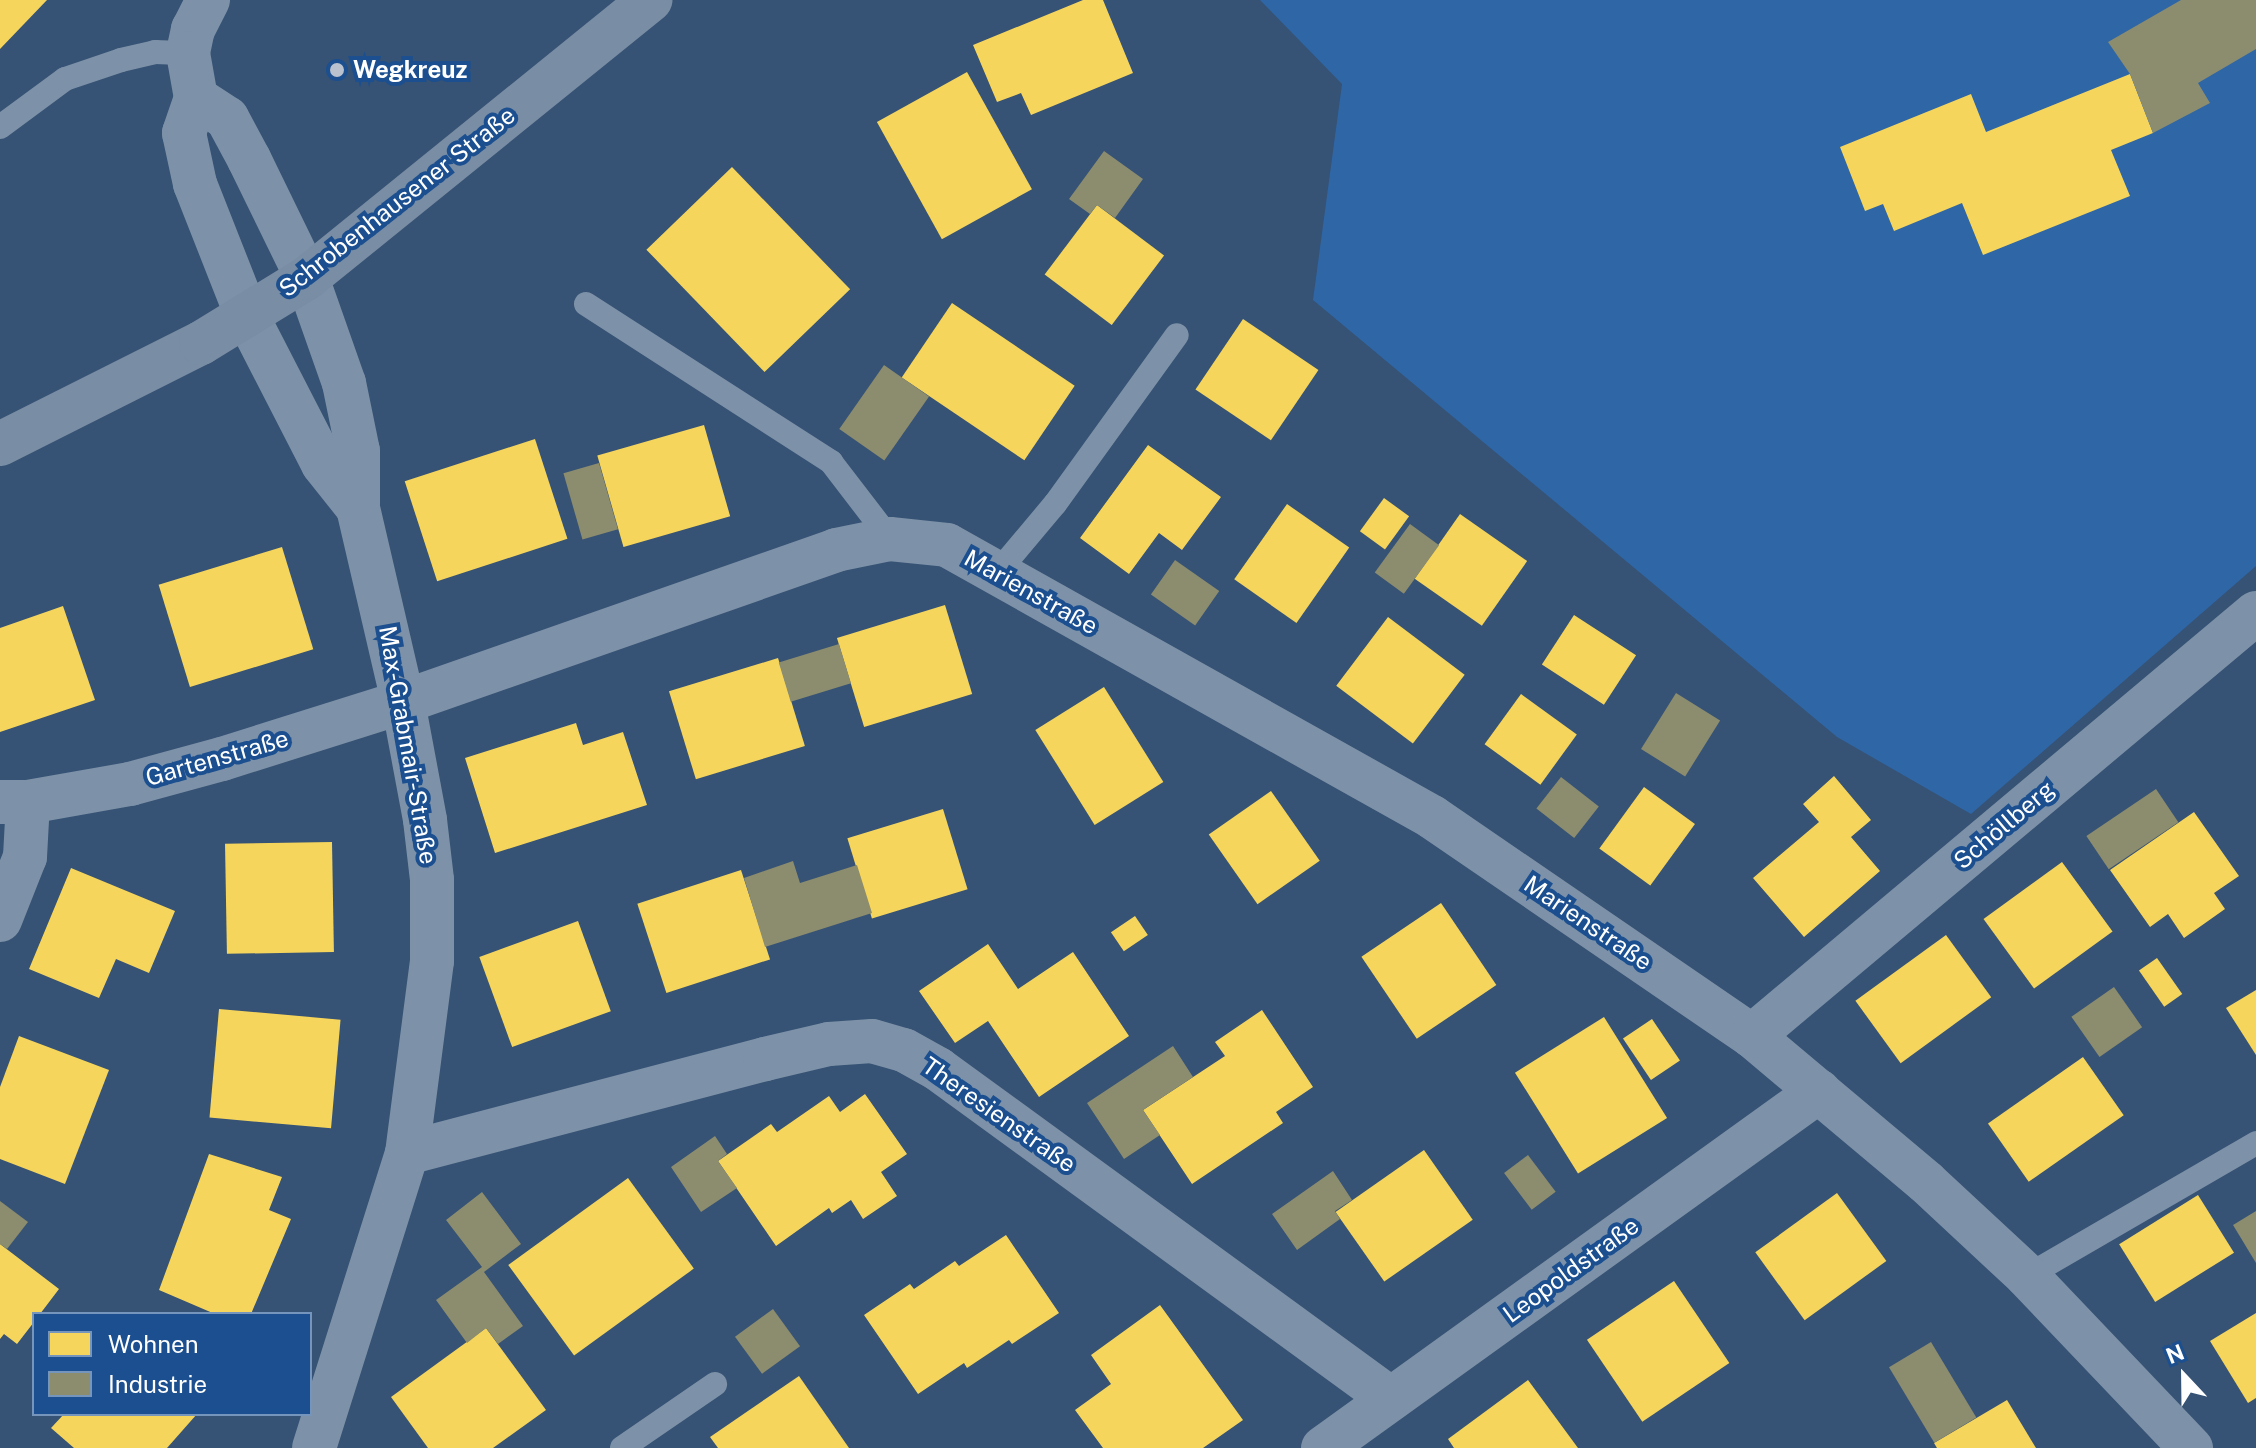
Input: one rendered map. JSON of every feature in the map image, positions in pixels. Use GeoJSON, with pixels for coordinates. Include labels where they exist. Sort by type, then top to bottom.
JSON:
{"type":"FeatureCollection","features":[{"type":"Feature","properties":{"kind":"main road","name":"Schrobenhausener Straße"},"geometry":{"type":"LineString","coordinates":[[0,444],[89,402],[247,316],[307,278],[650,0]]}},
{"type":"Feature","properties":{"kind":"street"},"geometry":{"type":"LineString","coordinates":[[196,98],[188,53],[193,29],[208,0]]}},
{"type":"Feature","properties":{"kind":"street","name":"Max-Grabmair-Straße"},"geometry":{"type":"LineString","coordinates":[[314,1448],[407,1153],[432,961],[432,893],[425,820],[403,702],[358,508],[358,451],[344,383],[307,278],[227,118],[196,98],[184,133],[195,184],[247,316],[323,464],[358,508]]}},
{"type":"Feature","properties":{"kind":"street","name":"Marienstraße"},"geometry":{"type":"LineString","coordinates":[[403,702],[836,550],[890,539],[947,545],[1432,817],[1752,1036],[1926,1182],[2027,1276],[2191,1448]]}},
{"type":"Feature","properties":{"kind":"street","name":"Schöllberg"},"geometry":{"type":"LineString","coordinates":[[1752,1036],[2256,613]]}},
{"type":"Feature","properties":{"kind":"street","name":"Gartenstraße"},"geometry":{"type":"LineString","coordinates":[[0,920],[25,857],[14,802],[130,784],[222,759],[403,702]]}},
{"type":"Feature","properties":{"kind":"street","name":"Theresienstraße"},"geometry":{"type":"LineString","coordinates":[[407,1153],[829,1044],[872,1041],[893,1047],[938,1069],[1391,1399]]}},
{"type":"Feature","properties":{"kind":"street","name":"Leopoldstraße"},"geometry":{"type":"LineString","coordinates":[[1323,1448],[1819,1091]]}},
{"type":"Feature","properties":{"kind":"lane"},"geometry":{"type":"LineString","coordinates":[[0,127],[23,106],[65,79],[155,52],[188,53]]}},
{"type":"Feature","properties":{"kind":"lane"},"geometry":{"type":"LineString","coordinates":[[586,304],[831,462],[890,539]]}},
{"type":"Feature","properties":{"kind":"lane"},"geometry":{"type":"LineString","coordinates":[[997,573],[1055,504],[1177,335]]}},
{"type":"Feature","properties":{"kind":"lane"},"geometry":{"type":"LineString","coordinates":[[2027,1276],[2256,1143]]}},
{"type":"Feature","properties":{"kind":"lane"},"geometry":{"type":"LineString","coordinates":[[622,1448],[715,1384]]}},
{"type":"Feature","properties":{"kind":"shaded area"},"geometry":{"type":"Polygon","coordinates":[[[1260,0],[2256,0],[2256,566],[1971,814],[1837,737],[1313,300],[1342,84],[1260,0]]]}},
{"type":"Feature","properties":{"kind":"building: Wohnen"},"geometry":{"type":"Polygon","coordinates":[[[0,0],[47,0],[0,49],[0,0]]]}},
{"type":"Feature","properties":{"kind":"building: Wohnen"},"geometry":{"type":"Polygon","coordinates":[[[1083,0],[1103,0],[1133,73],[1031,115],[1021,93],[997,102],[973,45],[1083,0]]]}},
{"type":"Feature","properties":{"kind":"building: Wohnen"},"geometry":{"type":"Polygon","coordinates":[[[967,72],[1032,189],[942,239],[877,122],[967,72]]]}},
{"type":"Feature","properties":{"kind":"building: Wohnen"},"geometry":{"type":"Polygon","coordinates":[[[2130,74],[2153,133],[2111,150],[2130,196],[1983,255],[1962,203],[1894,231],[1883,204],[1865,211],[1840,147],[1971,94],[1986,132],[2130,74]]]}},
{"type":"Feature","properties":{"kind":"building: Wohnen"},"geometry":{"type":"Polygon","coordinates":[[[732,167],[850,289],[764,372],[646,250],[732,167]]]}},
{"type":"Feature","properties":{"kind":"building: Wohnen"},"geometry":{"type":"Polygon","coordinates":[[[1097,205],[1164,256],[1112,325],[1045,274],[1097,205]]]}},
{"type":"Feature","properties":{"kind":"building: Wohnen"},"geometry":{"type":"Polygon","coordinates":[[[952,303],[1075,386],[1024,460],[902,378],[952,303]]]}},
{"type":"Feature","properties":{"kind":"building: Wohnen"},"geometry":{"type":"Polygon","coordinates":[[[1243,319],[1318,370],[1271,440],[1195,389],[1243,319]]]}},
{"type":"Feature","properties":{"kind":"building: Wohnen"},"geometry":{"type":"Polygon","coordinates":[[[704,425],[730,516],[623,547],[597,456],[704,425]]]}},
{"type":"Feature","properties":{"kind":"building: Wohnen"},"geometry":{"type":"Polygon","coordinates":[[[535,439],[567,539],[437,581],[405,481],[535,439]]]}},
{"type":"Feature","properties":{"kind":"building: Wohnen"},"geometry":{"type":"Polygon","coordinates":[[[1148,445],[1221,497],[1182,550],[1159,533],[1129,574],[1080,538],[1148,445]]]}},
{"type":"Feature","properties":{"kind":"building: Wohnen"},"geometry":{"type":"Polygon","coordinates":[[[1384,498],[1409,516],[1385,549],[1360,531],[1384,498]]]}},
{"type":"Feature","properties":{"kind":"building: Wohnen"},"geometry":{"type":"Polygon","coordinates":[[[1287,504],[1349,548],[1296,623],[1234,579],[1287,504]]]}},
{"type":"Feature","properties":{"kind":"building: Wohnen"},"geometry":{"type":"Polygon","coordinates":[[[1460,514],[1527,561],[1482,626],[1415,579],[1460,514]]]}},
{"type":"Feature","properties":{"kind":"building: Wohnen"},"geometry":{"type":"Polygon","coordinates":[[[282,547],[313,649],[190,687],[159,585],[282,547]]]}},
{"type":"Feature","properties":{"kind":"building: Wohnen"},"geometry":{"type":"Polygon","coordinates":[[[945,605],[972,694],[864,727],[837,638],[945,605]]]}},
{"type":"Feature","properties":{"kind":"building: Wohnen"},"geometry":{"type":"Polygon","coordinates":[[[63,606],[95,700],[0,732],[0,628],[63,606]]]}},
{"type":"Feature","properties":{"kind":"building: Wohnen"},"geometry":{"type":"Polygon","coordinates":[[[1574,615],[1636,655],[1604,705],[1542,664],[1574,615]]]}},
{"type":"Feature","properties":{"kind":"building: Wohnen"},"geometry":{"type":"Polygon","coordinates":[[[1388,617],[1465,675],[1413,743],[1336,686],[1388,617]]]}},
{"type":"Feature","properties":{"kind":"building: Wohnen"},"geometry":{"type":"Polygon","coordinates":[[[778,658],[805,746],[696,779],[669,691],[778,658]]]}},
{"type":"Feature","properties":{"kind":"building: Wohnen"},"geometry":{"type":"Polygon","coordinates":[[[1104,687],[1163,782],[1095,825],[1035,730],[1104,687]]]}},
{"type":"Feature","properties":{"kind":"building: Wohnen"},"geometry":{"type":"Polygon","coordinates":[[[1521,694],[1577,735],[1540,785],[1485,744],[1521,694]]]}},
{"type":"Feature","properties":{"kind":"building: Wohnen"},"geometry":{"type":"Polygon","coordinates":[[[576,723],[583,745],[623,732],[647,805],[495,853],[465,758],[576,723]]]}},
{"type":"Feature","properties":{"kind":"building: Wohnen"},"geometry":{"type":"Polygon","coordinates":[[[1834,776],[1871,820],[1851,837],[1880,871],[1804,937],[1753,878],[1819,822],[1803,804],[1834,776]]]}},
{"type":"Feature","properties":{"kind":"building: Wohnen"},"geometry":{"type":"Polygon","coordinates":[[[1644,787],[1695,824],[1650,886],[1599,848],[1644,787]]]}},
{"type":"Feature","properties":{"kind":"building: Wohnen"},"geometry":{"type":"Polygon","coordinates":[[[1271,791],[1320,861],[1257,904],[1209,835],[1271,791]]]}},
{"type":"Feature","properties":{"kind":"building: Wohnen"},"geometry":{"type":"Polygon","coordinates":[[[943,809],[968,889],[872,919],[847,838],[943,809]]]}},
{"type":"Feature","properties":{"kind":"building: Wohnen"},"geometry":{"type":"Polygon","coordinates":[[[2194,812],[2239,876],[2214,893],[2225,909],[2184,938],[2168,914],[2150,927],[2110,870],[2194,812]]]}},
{"type":"Feature","properties":{"kind":"building: Wohnen"},"geometry":{"type":"Polygon","coordinates":[[[332,842],[334,952],[227,954],[225,844],[332,842]]]}},
{"type":"Feature","properties":{"kind":"building: Wohnen"},"geometry":{"type":"Polygon","coordinates":[[[2062,862],[2113,932],[2034,989],[1984,919],[2062,862]]]}},
{"type":"Feature","properties":{"kind":"building: Wohnen"},"geometry":{"type":"Polygon","coordinates":[[[71,868],[175,911],[149,973],[116,959],[99,998],[29,969],[71,868]]]}},
{"type":"Feature","properties":{"kind":"building: Wohnen"},"geometry":{"type":"Polygon","coordinates":[[[741,870],[770,959],[666,993],[637,904],[741,870]]]}},
{"type":"Feature","properties":{"kind":"building: Wohnen"},"geometry":{"type":"Polygon","coordinates":[[[1441,903],[1496,985],[1417,1039],[1361,957],[1441,903]]]}},
{"type":"Feature","properties":{"kind":"building: Wohnen"},"geometry":{"type":"Polygon","coordinates":[[[1135,916],[1148,935],[1124,951],[1111,932],[1135,916]]]}},
{"type":"Feature","properties":{"kind":"building: Wohnen"},"geometry":{"type":"Polygon","coordinates":[[[578,921],[611,1011],[512,1047],[479,957],[578,921]]]}},
{"type":"Feature","properties":{"kind":"building: Wohnen"},"geometry":{"type":"Polygon","coordinates":[[[1946,935],[1991,997],[1901,1063],[1855,1001],[1946,935]]]}},
{"type":"Feature","properties":{"kind":"building: Wohnen"},"geometry":{"type":"Polygon","coordinates":[[[988,944],[1018,989],[1073,952],[1129,1036],[1039,1097],[988,1021],[955,1043],[919,991],[988,944]]]}},
{"type":"Feature","properties":{"kind":"building: Wohnen"},"geometry":{"type":"Polygon","coordinates":[[[2157,958],[2182,994],[2164,1007],[2139,971],[2157,958]]]}},
{"type":"Feature","properties":{"kind":"building: Wohnen"},"geometry":{"type":"Polygon","coordinates":[[[2256,990],[2256,1055],[2226,1008],[2256,990]]]}},
{"type":"Feature","properties":{"kind":"building: Wohnen"},"geometry":{"type":"Polygon","coordinates":[[[219,1009],[341,1020],[331,1128],[210,1118],[219,1009]]]}},
{"type":"Feature","properties":{"kind":"building: Wohnen"},"geometry":{"type":"Polygon","coordinates":[[[1262,1010],[1313,1087],[1276,1112],[1283,1123],[1192,1184],[1143,1110],[1225,1056],[1215,1042],[1262,1010]]]}},
{"type":"Feature","properties":{"kind":"building: Wohnen"},"geometry":{"type":"Polygon","coordinates":[[[1604,1017],[1667,1118],[1578,1174],[1515,1073],[1604,1017]]]}},
{"type":"Feature","properties":{"kind":"building: Wohnen"},"geometry":{"type":"Polygon","coordinates":[[[1652,1019],[1680,1060],[1651,1080],[1623,1039],[1652,1019]]]}},
{"type":"Feature","properties":{"kind":"building: Wohnen"},"geometry":{"type":"Polygon","coordinates":[[[19,1036],[109,1070],[65,1184],[0,1159],[0,1087],[19,1036]]]}},
{"type":"Feature","properties":{"kind":"building: Wohnen"},"geometry":{"type":"Polygon","coordinates":[[[2083,1057],[2124,1115],[2029,1182],[1988,1124],[2083,1057]]]}},
{"type":"Feature","properties":{"kind":"building: Wohnen"},"geometry":{"type":"Polygon","coordinates":[[[865,1094],[907,1154],[881,1172],[897,1196],[863,1219],[851,1200],[832,1213],[829,1208],[776,1246],[718,1161],[771,1124],[777,1132],[829,1096],[840,1112],[865,1094]]]}},
{"type":"Feature","properties":{"kind":"building: Wohnen"},"geometry":{"type":"Polygon","coordinates":[[[1424,1150],[1473,1220],[1384,1282],[1336,1212],[1424,1150]]]}},
{"type":"Feature","properties":{"kind":"building: Wohnen"},"geometry":{"type":"Polygon","coordinates":[[[209,1154],[282,1177],[269,1210],[291,1219],[252,1312],[210,1312],[159,1290],[209,1154]]]}},
{"type":"Feature","properties":{"kind":"building: Wohnen"},"geometry":{"type":"Polygon","coordinates":[[[628,1178],[694,1269],[574,1356],[508,1265],[628,1178]]]}},
{"type":"Feature","properties":{"kind":"building: Wohnen"},"geometry":{"type":"Polygon","coordinates":[[[1837,1193],[1886,1261],[1805,1320],[1755,1252],[1837,1193]]]}},
{"type":"Feature","properties":{"kind":"building: Wohnen"},"geometry":{"type":"Polygon","coordinates":[[[2198,1195],[2234,1253],[2155,1302],[2119,1244],[2198,1195]]]}},
{"type":"Feature","properties":{"kind":"building: Wohnen"},"geometry":{"type":"Polygon","coordinates":[[[1006,1235],[1059,1313],[1012,1344],[1009,1340],[967,1368],[964,1363],[918,1394],[864,1315],[910,1284],[914,1289],[955,1261],[959,1266],[1006,1235]]]}},
{"type":"Feature","properties":{"kind":"building: Wohnen"},"geometry":{"type":"Polygon","coordinates":[[[0,1244],[59,1289],[42,1312],[32,1312],[32,1325],[17,1344],[4,1334],[0,1339],[0,1244]]]}},
{"type":"Feature","properties":{"kind":"building: Wohnen"},"geometry":{"type":"Polygon","coordinates":[[[1674,1281],[1729,1363],[1642,1422],[1587,1340],[1674,1281]]]}},
{"type":"Feature","properties":{"kind":"building: Wohnen"},"geometry":{"type":"Polygon","coordinates":[[[1160,1305],[1243,1420],[1203,1448],[1103,1448],[1075,1410],[1111,1384],[1091,1355],[1160,1305]]]}},
{"type":"Feature","properties":{"kind":"building: Wohnen"},"geometry":{"type":"Polygon","coordinates":[[[2256,1313],[2256,1398],[2248,1403],[2210,1341],[2256,1313]]]}},
{"type":"Feature","properties":{"kind":"building: Wohnen"},"geometry":{"type":"Polygon","coordinates":[[[486,1328],[546,1410],[493,1448],[428,1448],[391,1397],[486,1328]]]}},
{"type":"Feature","properties":{"kind":"building: Wohnen"},"geometry":{"type":"Polygon","coordinates":[[[799,1376],[849,1448],[718,1448],[710,1437],[799,1376]]]}},
{"type":"Feature","properties":{"kind":"building: Wohnen"},"geometry":{"type":"Polygon","coordinates":[[[1528,1380],[1578,1448],[1454,1448],[1448,1439],[1528,1380]]]}},
{"type":"Feature","properties":{"kind":"building: Wohnen"},"geometry":{"type":"Polygon","coordinates":[[[2007,1400],[2036,1448],[1937,1448],[1934,1443],[2007,1400]]]}},
{"type":"Feature","properties":{"kind":"building: Wohnen"},"geometry":{"type":"Polygon","coordinates":[[[62,1416],[195,1416],[167,1448],[74,1448],[51,1428],[62,1416]]]}},
{"type":"Feature","properties":{"kind":"building: Industrie"},"geometry":{"type":"Polygon","coordinates":[[[2181,0],[2256,0],[2256,49],[2198,83],[2210,103],[2153,133],[2130,74],[2108,42],[2181,0]]]}},
{"type":"Feature","properties":{"kind":"building: Industrie"},"geometry":{"type":"Polygon","coordinates":[[[1104,151],[1143,179],[1115,218],[1097,205],[1090,214],[1069,199],[1104,151]]]}},
{"type":"Feature","properties":{"kind":"building: Industrie"},"geometry":{"type":"Polygon","coordinates":[[[884,365],[929,397],[884,460],[839,429],[884,365]]]}},
{"type":"Feature","properties":{"kind":"building: Industrie"},"geometry":{"type":"Polygon","coordinates":[[[599,463],[618,529],[582,540],[563,473],[599,463]]]}},
{"type":"Feature","properties":{"kind":"building: Industrie"},"geometry":{"type":"Polygon","coordinates":[[[1410,524],[1439,545],[1404,594],[1375,573],[1410,524]]]}},
{"type":"Feature","properties":{"kind":"building: Industrie"},"geometry":{"type":"Polygon","coordinates":[[[1175,560],[1219,591],[1195,625],[1151,594],[1175,560]]]}},
{"type":"Feature","properties":{"kind":"building: Industrie"},"geometry":{"type":"Polygon","coordinates":[[[839,644],[851,683],[791,702],[779,662],[839,644]]]}},
{"type":"Feature","properties":{"kind":"building: Industrie"},"geometry":{"type":"Polygon","coordinates":[[[1676,693],[1720,721],[1685,777],[1641,749],[1676,693]]]}},
{"type":"Feature","properties":{"kind":"building: Industrie"},"geometry":{"type":"Polygon","coordinates":[[[1561,777],[1599,807],[1574,838],[1536,809],[1561,777]]]}},
{"type":"Feature","properties":{"kind":"building: Industrie"},"geometry":{"type":"Polygon","coordinates":[[[2156,789],[2178,822],[2109,869],[2086,836],[2156,789]]]}},
{"type":"Feature","properties":{"kind":"building: Industrie"},"geometry":{"type":"Polygon","coordinates":[[[793,861],[800,883],[857,865],[872,913],[765,947],[744,878],[793,861]]]}},
{"type":"Feature","properties":{"kind":"building: Industrie"},"geometry":{"type":"Polygon","coordinates":[[[2114,987],[2142,1027],[2100,1057],[2071,1017],[2114,987]]]}},
{"type":"Feature","properties":{"kind":"building: Industrie"},"geometry":{"type":"Polygon","coordinates":[[[1173,1046],[1193,1077],[1143,1110],[1160,1135],[1124,1159],[1087,1103],[1173,1046]]]}},
{"type":"Feature","properties":{"kind":"building: Industrie"},"geometry":{"type":"Polygon","coordinates":[[[715,1136],[727,1154],[718,1161],[737,1188],[701,1212],[671,1167],[715,1136]]]}},
{"type":"Feature","properties":{"kind":"building: Industrie"},"geometry":{"type":"Polygon","coordinates":[[[1528,1155],[1556,1192],[1532,1210],[1504,1173],[1528,1155]]]}},
{"type":"Feature","properties":{"kind":"building: Industrie"},"geometry":{"type":"Polygon","coordinates":[[[1333,1171],[1352,1200],[1335,1211],[1340,1219],[1297,1250],[1272,1214],[1333,1171]]]}},
{"type":"Feature","properties":{"kind":"building: Industrie"},"geometry":{"type":"Polygon","coordinates":[[[482,1192],[521,1244],[484,1272],[523,1326],[498,1344],[486,1328],[467,1343],[436,1300],[482,1267],[446,1220],[482,1192]]]}},
{"type":"Feature","properties":{"kind":"building: Industrie"},"geometry":{"type":"Polygon","coordinates":[[[0,1201],[28,1222],[7,1249],[0,1244],[0,1201]]]}},
{"type":"Feature","properties":{"kind":"building: Industrie"},"geometry":{"type":"Polygon","coordinates":[[[2256,1211],[2256,1263],[2233,1225],[2256,1211]]]}},
{"type":"Feature","properties":{"kind":"building: Industrie"},"geometry":{"type":"Polygon","coordinates":[[[773,1309],[800,1346],[762,1374],[735,1337],[773,1309]]]}},
{"type":"Feature","properties":{"kind":"building: Industrie"},"geometry":{"type":"Polygon","coordinates":[[[1931,1342],[1976,1417],[1934,1443],[1889,1367],[1931,1342]]]}},
{"type":"Feature","properties":{"kind":"place","name":"Wegkreuz"},"geometry":{"type":"Point","coordinates":[337,70]}}]}
